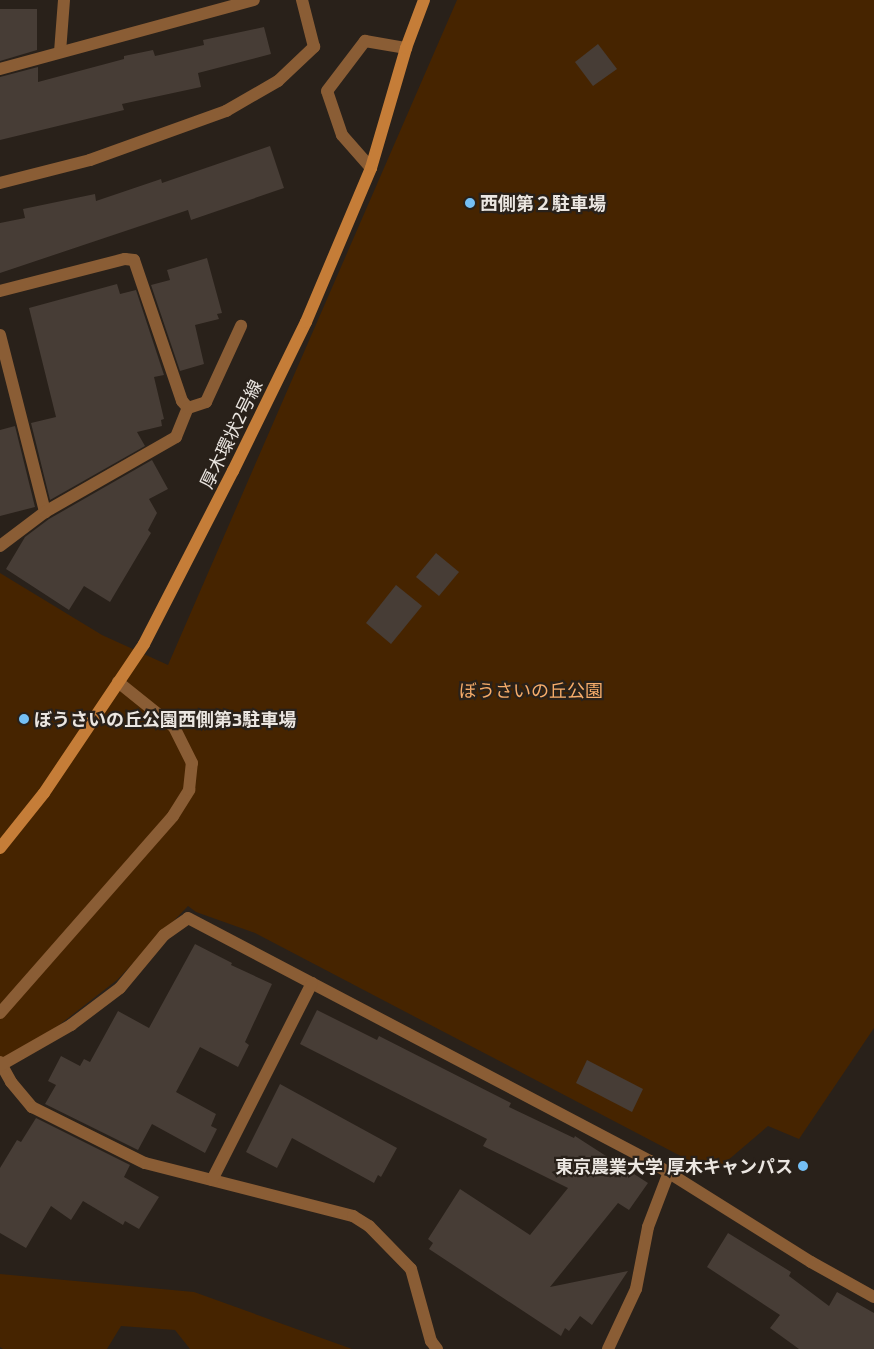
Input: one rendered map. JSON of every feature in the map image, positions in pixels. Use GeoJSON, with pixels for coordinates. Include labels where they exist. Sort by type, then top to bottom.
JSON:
{"type":"FeatureCollection","features":[{"type":"Feature","properties":{"kind":"street"},"geometry":{"type":"LineString","coordinates":[[60,52],[64,0]]}},
{"type":"Feature","properties":{"kind":"street"},"geometry":{"type":"LineString","coordinates":[[0,69],[254,0]]}},
{"type":"Feature","properties":{"kind":"street"},"geometry":{"type":"LineString","coordinates":[[0,182],[90,160],[226,111],[278,81],[314,48],[302,0]]}},
{"type":"Feature","properties":{"kind":"street","name":"厚木環状2号線"},"geometry":{"type":"LineString","coordinates":[[0,848],[44,792],[148,635],[302,330],[371,168],[406,48],[424,0]]}},
{"type":"Feature","properties":{"kind":"street"},"geometry":{"type":"LineString","coordinates":[[371,168],[342,135],[327,90],[365,41],[406,48]]}},
{"type":"Feature","properties":{"kind":"street"},"geometry":{"type":"LineString","coordinates":[[0,291],[125,259],[134,260],[182,401],[188,408]]}},
{"type":"Feature","properties":{"kind":"street"},"geometry":{"type":"LineString","coordinates":[[0,546],[45,512],[176,437],[188,408],[206,402],[241,326]]}},
{"type":"Feature","properties":{"kind":"street"},"geometry":{"type":"LineString","coordinates":[[0,335],[45,512]]}},
{"type":"Feature","properties":{"kind":"street"},"geometry":{"type":"LineString","coordinates":[[0,1013],[173,816],[189,790],[192,763],[174,727],[118,682]]}},
{"type":"Feature","properties":{"kind":"street"},"geometry":{"type":"LineString","coordinates":[[437,1349],[431,1341],[411,1269],[369,1226],[352,1216],[145,1163],[32,1107],[11,1082],[1,1064],[71,1026],[120,988],[164,935],[188,918],[650,1160],[811,1262],[874,1297]]}},
{"type":"Feature","properties":{"kind":"street"},"geometry":{"type":"LineString","coordinates":[[212,1180],[312,983]]}},
{"type":"Feature","properties":{"kind":"street"},"geometry":{"type":"LineString","coordinates":[[608,1349],[636,1289],[648,1227],[668,1172]]}},
{"type":"Feature","properties":{"kind":"green space","name":"ぼうさいの丘公園"},"geometry":{"type":"Polygon","coordinates":[[[457,0],[874,0],[874,1028],[799,1139],[768,1126],[713,1173],[255,933],[196,912],[188,906],[117,980],[0,1071],[0,573],[102,635],[168,665],[457,0]]]}},
{"type":"Feature","properties":{"kind":"green space"},"geometry":{"type":"Polygon","coordinates":[[[0,1274],[194,1292],[352,1349],[190,1349],[175,1330],[121,1326],[107,1349],[3,1349],[0,1347],[0,1274]]]}},
{"type":"Feature","properties":{"kind":"building"},"geometry":{"type":"Polygon","coordinates":[[[0,9],[37,9],[37,50],[0,61],[0,9]]]}},
{"type":"Feature","properties":{"kind":"building"},"geometry":{"type":"Polygon","coordinates":[[[264,27],[271,54],[198,73],[201,87],[122,104],[124,110],[0,140],[0,77],[38,67],[38,82],[124,59],[124,56],[153,50],[155,56],[204,45],[203,40],[264,27]]]}},
{"type":"Feature","properties":{"kind":"building"},"geometry":{"type":"Polygon","coordinates":[[[598,44],[617,69],[593,86],[575,62],[598,44]]]}},
{"type":"Feature","properties":{"kind":"building"},"geometry":{"type":"Polygon","coordinates":[[[270,146],[284,188],[191,220],[188,210],[0,273],[0,223],[25,218],[23,209],[95,194],[96,201],[161,179],[162,183],[270,146]]]}},
{"type":"Feature","properties":{"kind":"building"},"geometry":{"type":"Polygon","coordinates":[[[207,258],[222,313],[217,314],[219,319],[195,325],[204,364],[180,371],[151,285],[170,280],[167,270],[207,258]]]}},
{"type":"Feature","properties":{"kind":"building"},"geometry":{"type":"Polygon","coordinates":[[[117,284],[120,294],[136,290],[164,375],[154,377],[164,419],[161,420],[162,426],[137,432],[145,446],[50,500],[31,423],[56,417],[29,308],[117,284]]]}},
{"type":"Feature","properties":{"kind":"building"},"geometry":{"type":"Polygon","coordinates":[[[15,426],[35,507],[0,516],[0,430],[15,426]]]}},
{"type":"Feature","properties":{"kind":"building"},"geometry":{"type":"Polygon","coordinates":[[[152,460],[168,489],[149,499],[157,513],[148,530],[151,533],[110,602],[84,586],[69,610],[6,569],[25,537],[49,519],[152,460]]]}},
{"type":"Feature","properties":{"kind":"building"},"geometry":{"type":"Polygon","coordinates":[[[436,553],[459,572],[439,596],[416,577],[436,553]]]}},
{"type":"Feature","properties":{"kind":"building"},"geometry":{"type":"Polygon","coordinates":[[[396,585],[422,606],[391,644],[366,623],[396,585]]]}},
{"type":"Feature","properties":{"kind":"building"},"geometry":{"type":"Polygon","coordinates":[[[195,944],[232,963],[231,965],[272,984],[245,1042],[249,1045],[238,1067],[200,1047],[176,1092],[216,1114],[211,1126],[217,1129],[205,1153],[152,1124],[138,1150],[45,1104],[56,1085],[48,1081],[61,1056],[80,1066],[84,1059],[90,1062],[118,1011],[149,1028],[195,944]]]}},
{"type":"Feature","properties":{"kind":"building"},"geometry":{"type":"Polygon","coordinates":[[[317,1010],[377,1040],[379,1036],[511,1103],[509,1107],[574,1138],[575,1136],[648,1183],[629,1210],[618,1203],[550,1287],[628,1271],[592,1325],[580,1316],[569,1331],[565,1328],[561,1336],[429,1249],[433,1243],[428,1239],[460,1189],[530,1235],[568,1188],[483,1146],[487,1139],[300,1044],[317,1010]]]}},
{"type":"Feature","properties":{"kind":"building"},"geometry":{"type":"Polygon","coordinates":[[[587,1060],[643,1089],[632,1112],[576,1083],[587,1060]]]}},
{"type":"Feature","properties":{"kind":"building"},"geometry":{"type":"Polygon","coordinates":[[[280,1084],[397,1148],[381,1177],[378,1175],[374,1183],[292,1138],[277,1168],[246,1152],[280,1084]]]}},
{"type":"Feature","properties":{"kind":"building"},"geometry":{"type":"Polygon","coordinates":[[[36,1118],[130,1165],[124,1177],[159,1197],[139,1229],[125,1221],[123,1225],[83,1201],[71,1220],[51,1206],[26,1248],[0,1233],[0,1168],[17,1140],[21,1142],[36,1118]]]}},
{"type":"Feature","properties":{"kind":"building"},"geometry":{"type":"Polygon","coordinates":[[[728,1233],[791,1272],[789,1276],[829,1306],[837,1292],[874,1313],[874,1349],[799,1349],[770,1328],[780,1315],[707,1267],[728,1233]]]}},
{"type":"Feature","properties":{"kind":"place","name":"西側第２駐車場"},"geometry":{"type":"Point","coordinates":[470,203]}},
{"type":"Feature","properties":{"kind":"place","name":"ぼうさいの丘公園西側第3駐車場"},"geometry":{"type":"Point","coordinates":[24,719]}},
{"type":"Feature","properties":{"kind":"place","name":"東京農業大学 厚木キャンパス"},"geometry":{"type":"Point","coordinates":[803,1166]}}]}
